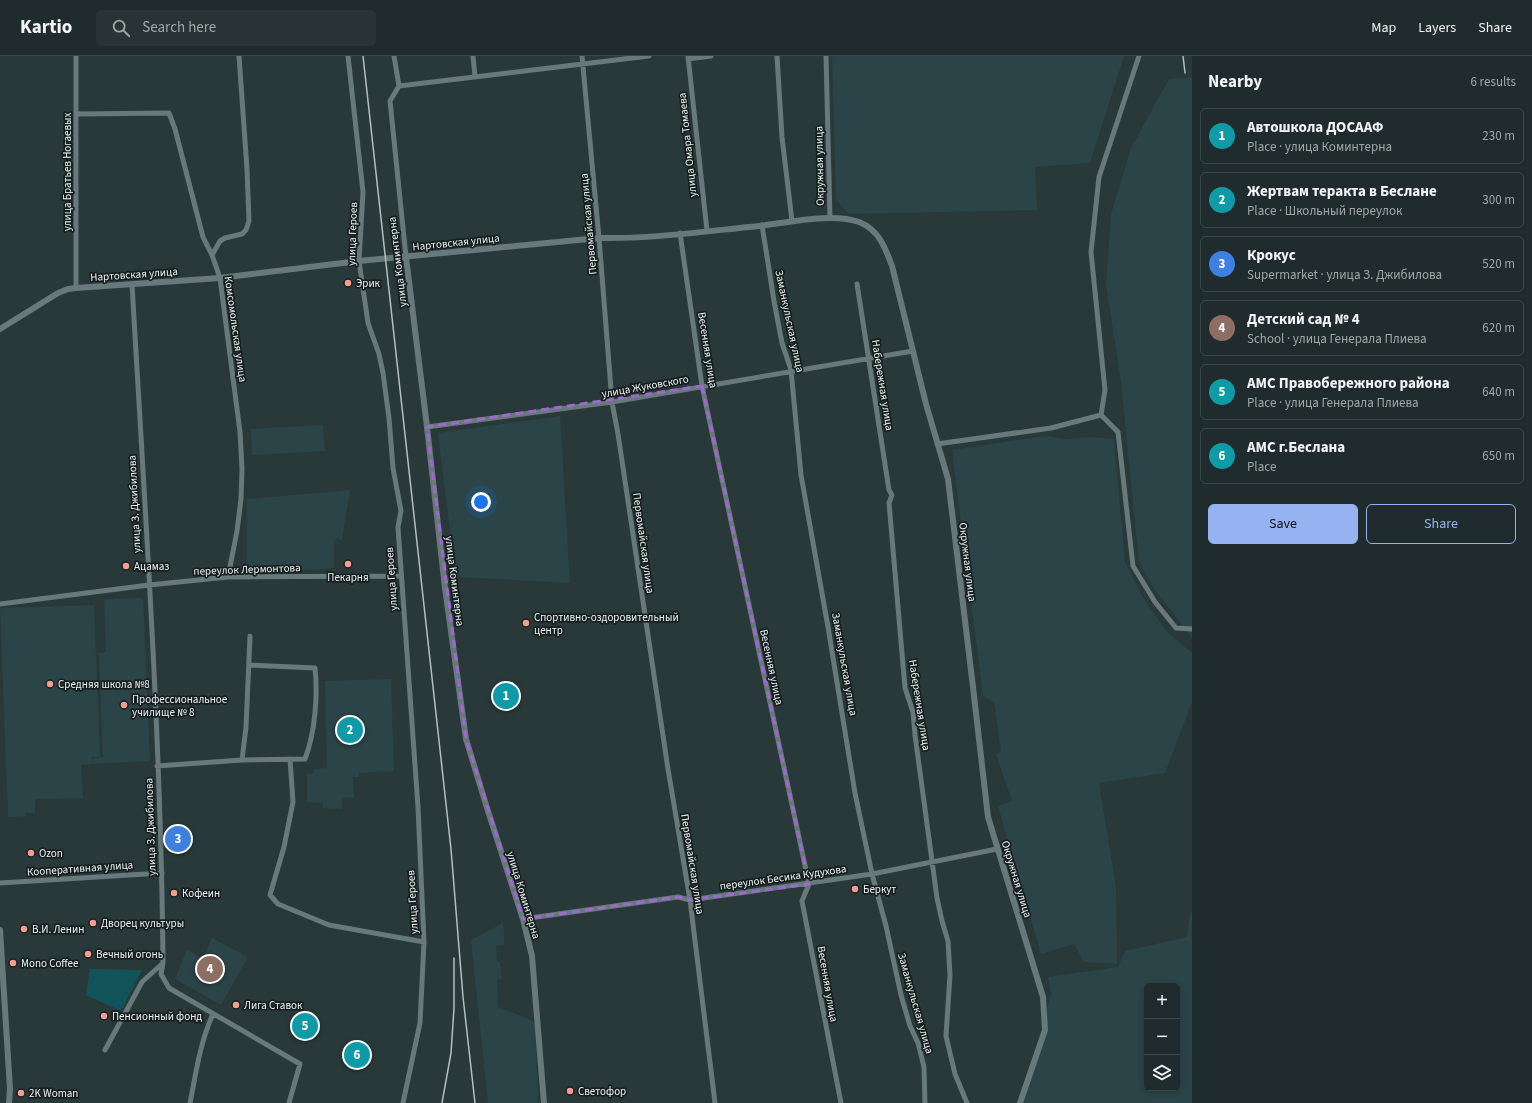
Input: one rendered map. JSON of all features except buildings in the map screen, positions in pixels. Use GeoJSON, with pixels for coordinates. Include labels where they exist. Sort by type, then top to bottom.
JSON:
{"type":"FeatureCollection","features":[{"type":"Feature","properties":{"kind":"street","name":"улица Братьев Ногаевых"},"geometry":{"type":"LineString","coordinates":[[76,56],[76,288]]}},
{"type":"Feature","properties":{"kind":"street"},"geometry":{"type":"LineString","coordinates":[[212,255],[220,241],[225,238],[242,234],[246,230],[249,221],[239,56]]}},
{"type":"Feature","properties":{"kind":"street","name":"улица Героев"},"geometry":{"type":"LineString","coordinates":[[348,56],[363,192],[359,261],[368,323],[379,354],[388,411],[393,468],[401,511],[398,527],[418,807],[424,942],[420,1023],[403,1103]]}},
{"type":"Feature","properties":{"kind":"street"},"geometry":{"type":"LineString","coordinates":[[394,56],[399,86],[649,56]]}},
{"type":"Feature","properties":{"kind":"street"},"geometry":{"type":"LineString","coordinates":[[473,56],[475,76]]}},
{"type":"Feature","properties":{"kind":"street","name":"Первомайская улица"},"geometry":{"type":"LineString","coordinates":[[582,56],[600,238],[612,402],[668,769],[690,900],[715,1103]]}},
{"type":"Feature","properties":{"kind":"street"},"geometry":{"type":"LineString","coordinates":[[688,57],[711,56]]}},
{"type":"Feature","properties":{"kind":"street"},"geometry":{"type":"LineString","coordinates":[[777,56],[782,137],[792,221]]}},
{"type":"Feature","properties":{"kind":"street","name":"Окружная улица"},"geometry":{"type":"LineString","coordinates":[[826,56],[830,218],[858,222],[867,226],[878,236],[886,250],[892,266],[937,444],[948,479],[974,687],[988,817],[1043,997],[1045,1030],[1020,1103]]}},
{"type":"Feature","properties":{"kind":"street"},"geometry":{"type":"LineString","coordinates":[[1100,415],[1105,390],[1090,252],[1099,177],[1139,56]]}},
{"type":"Feature","properties":{"kind":"street","name":"улица Омара Томаева"},"geometry":{"type":"LineString","coordinates":[[688,57],[707,231]]}},
{"type":"Feature","properties":{"kind":"street","name":"улица Коминтерна"},"geometry":{"type":"LineString","coordinates":[[399,86],[390,101],[406,257],[445,588],[466,739],[523,919],[532,956],[544,1103]]}},
{"type":"Feature","properties":{"kind":"street","name":"Комсомольская улица"},"geometry":{"type":"LineString","coordinates":[[77,114],[169,113],[175,129],[203,237],[212,255],[220,278],[240,432],[242,469],[241,499],[237,531],[228,577]]}},
{"type":"Feature","properties":{"kind":"street","name":"Нартовская улица"},"geometry":{"type":"LineString","coordinates":[[0,329],[58,293],[68,289],[220,278],[359,261],[600,238],[616,239],[680,234],[830,218]]}},
{"type":"Feature","properties":{"kind":"street","name":"Заманкульская улица"},"geometry":{"type":"LineString","coordinates":[[762,225],[782,343],[791,370],[801,475],[830,635],[855,793],[872,874],[886,926],[901,995],[910,1026],[918,1043],[924,1067],[925,1103]]}},
{"type":"Feature","properties":{"kind":"street","name":"Весенняя улица"},"geometry":{"type":"LineString","coordinates":[[680,234],[702,386],[809,884],[802,901],[841,1103]]}},
{"type":"Feature","properties":{"kind":"street","name":"улица З. Джибилова"},"geometry":{"type":"LineString","coordinates":[[132,284],[149,585],[162,873],[163,963],[161,974],[169,988],[300,1064],[289,1103]]}},
{"type":"Feature","properties":{"kind":"street","name":"Набережная улица"},"geometry":{"type":"LineString","coordinates":[[857,284],[889,490],[892,495],[889,502],[905,688],[913,712],[937,898],[948,941],[950,975],[946,1036],[955,1074],[967,1103]]}},
{"type":"Feature","properties":{"kind":"street","name":"улица Жуковского"},"geometry":{"type":"LineString","coordinates":[[427,427],[612,402],[791,370],[913,351]]}},
{"type":"Feature","properties":{"kind":"street"},"geometry":{"type":"LineString","coordinates":[[937,444],[1051,428],[1100,415]]}},
{"type":"Feature","properties":{"kind":"street"},"geometry":{"type":"LineString","coordinates":[[1100,415],[1118,432],[1133,566],[1155,602],[1176,628],[1192,629]]}},
{"type":"Feature","properties":{"kind":"street","name":"переулок Лермонтова"},"geometry":{"type":"LineString","coordinates":[[0,604],[149,585],[228,577],[401,576]]}},
{"type":"Feature","properties":{"kind":"street"},"geometry":{"type":"LineString","coordinates":[[242,760],[246,727],[250,636]]}},
{"type":"Feature","properties":{"kind":"street"},"geometry":{"type":"LineString","coordinates":[[157,766],[242,760],[305,759],[312,736],[317,687],[315,668],[249,665]]}},
{"type":"Feature","properties":{"kind":"street"},"geometry":{"type":"LineString","coordinates":[[290,760],[293,802],[284,847],[270,895],[278,904],[329,925],[424,942]]}},
{"type":"Feature","properties":{"kind":"street","name":"переулок Бесика Кудухова"},"geometry":{"type":"LineString","coordinates":[[523,919],[678,897],[690,900],[809,884],[872,874],[997,849]]}},
{"type":"Feature","properties":{"kind":"street","name":"Кооперативная улица"},"geometry":{"type":"LineString","coordinates":[[0,883],[162,873]]}},
{"type":"Feature","properties":{"kind":"street"},"geometry":{"type":"LineString","coordinates":[[0,930],[10,1089],[9,1103]]}},
{"type":"Feature","properties":{"kind":"street"},"geometry":{"type":"LineString","coordinates":[[105,1050],[142,982],[163,963]]}},
{"type":"Feature","properties":{"kind":"street"},"geometry":{"type":"LineString","coordinates":[[190,1103],[203,1040],[206,1029],[214,1014]]}},
{"type":"Feature","properties":{"kind":"highlighted area"},"geometry":{"type":"Polygon","coordinates":[[[702,386],[809,884],[690,900],[678,897],[523,919],[466,739],[427,427],[702,386]]]}},
{"type":"Feature","properties":{"kind":"shaded area"},"geometry":{"type":"Polygon","coordinates":[[[832,56],[1124,56],[1090,163],[1035,167],[1037,210],[849,214],[836,200],[832,56]]]}},
{"type":"Feature","properties":{"kind":"shaded area"},"geometry":{"type":"Polygon","coordinates":[[[1192,77],[1192,638],[1154,589],[1139,562],[1121,382],[1106,285],[1111,214],[1131,148],[1169,79],[1192,77]]]}},
{"type":"Feature","properties":{"kind":"shaded area"},"geometry":{"type":"Polygon","coordinates":[[[560,416],[570,583],[456,577],[438,433],[560,416]]]}},
{"type":"Feature","properties":{"kind":"shaded area"},"geometry":{"type":"Polygon","coordinates":[[[323,425],[325,451],[252,455],[251,429],[323,425]]]}},
{"type":"Feature","properties":{"kind":"shaded area"},"geometry":{"type":"Polygon","coordinates":[[[1045,436],[1066,439],[1090,437],[1114,439],[1125,562],[1142,596],[1167,632],[1192,653],[1192,702],[1165,773],[1099,783],[1116,888],[1117,964],[1084,962],[1074,944],[1041,954],[998,806],[1012,801],[996,754],[1001,751],[994,702],[983,696],[952,450],[1045,436]]]}},
{"type":"Feature","properties":{"kind":"shaded area"},"geometry":{"type":"Polygon","coordinates":[[[350,490],[342,540],[336,538],[334,543],[334,568],[296,571],[247,571],[247,499],[350,490]]]}},
{"type":"Feature","properties":{"kind":"shaded area","name":"Профессиональное училище № 8"},"geometry":{"type":"Polygon","coordinates":[[[143,598],[150,761],[93,764],[93,758],[103,757],[99,653],[106,652],[104,599],[143,598]]]}},
{"type":"Feature","properties":{"kind":"shaded area","name":"Средняя школа №8"},"geometry":{"type":"Polygon","coordinates":[[[94,605],[100,757],[92,757],[93,764],[81,765],[83,798],[35,799],[35,813],[26,813],[26,816],[8,817],[0,608],[94,605]]]}},
{"type":"Feature","properties":{"kind":"shaded area"},"geometry":{"type":"Polygon","coordinates":[[[391,679],[394,771],[359,773],[359,777],[353,777],[354,798],[342,797],[342,809],[323,808],[323,803],[307,802],[307,774],[313,774],[314,769],[327,768],[325,681],[391,679]]]}},
{"type":"Feature","properties":{"kind":"shaded area"},"geometry":{"type":"Polygon","coordinates":[[[1192,912],[1192,1103],[1023,1103],[1051,994],[1048,977],[1118,967],[1125,951],[1187,937],[1190,913],[1192,912]]]}},
{"type":"Feature","properties":{"kind":"shaded area"},"geometry":{"type":"Polygon","coordinates":[[[503,923],[505,945],[496,946],[497,962],[500,962],[502,979],[497,980],[498,1007],[535,1023],[538,1103],[488,1103],[471,940],[503,923]]]}},
{"type":"Feature","properties":{"kind":"shaded area"},"geometry":{"type":"Polygon","coordinates":[[[212,938],[248,957],[221,1005],[175,979],[187,949],[203,959],[212,938]]]}},
{"type":"Feature","properties":{"kind":"shaded area"},"geometry":{"type":"Polygon","coordinates":[[[90,969],[142,970],[121,1011],[86,995],[90,969]]]}},
{"type":"Feature","properties":{"kind":"railway"},"geometry":{"type":"LineString","coordinates":[[363,56],[451,849],[463,997],[475,1103]]}},
{"type":"Feature","properties":{"kind":"railway"},"geometry":{"type":"LineString","coordinates":[[1183,56],[1185,73]]}},
{"type":"Feature","properties":{"kind":"railway"},"geometry":{"type":"LineString","coordinates":[[442,1103],[451,1053],[454,1008],[454,958]]}},
{"type":"Feature","properties":{"kind":"place","name":"Эрик"},"geometry":{"type":"Point","coordinates":[348,283]}},
{"type":"Feature","properties":{"kind":"place","name":"Пекарня"},"geometry":{"type":"Point","coordinates":[348,564]}},
{"type":"Feature","properties":{"kind":"place","name":"Ацамаз"},"geometry":{"type":"Point","coordinates":[126,566]}},
{"type":"Feature","properties":{"kind":"place","name":"Спортивно-оздоровительный центр"},"geometry":{"type":"Point","coordinates":[526,623]}},
{"type":"Feature","properties":{"kind":"place","name":"Средняя школа №8"},"geometry":{"type":"Point","coordinates":[50,684]}},
{"type":"Feature","properties":{"kind":"place","name":"Автошкола ДОСААФ"},"geometry":{"type":"Point","coordinates":[506,696]}},
{"type":"Feature","properties":{"kind":"place","name":"Профессиональное училище № 8"},"geometry":{"type":"Point","coordinates":[124,705]}},
{"type":"Feature","properties":{"kind":"place","name":"Жертвам теракта в Беслане"},"geometry":{"type":"Point","coordinates":[350,730]}},
{"type":"Feature","properties":{"kind":"place","name":"Крокус"},"geometry":{"type":"Point","coordinates":[178,839]}},
{"type":"Feature","properties":{"kind":"place","name":"Ozon"},"geometry":{"type":"Point","coordinates":[31,853]}},
{"type":"Feature","properties":{"kind":"place","name":"Беркут"},"geometry":{"type":"Point","coordinates":[855,889]}},
{"type":"Feature","properties":{"kind":"place","name":"Кофеин"},"geometry":{"type":"Point","coordinates":[174,893]}},
{"type":"Feature","properties":{"kind":"place","name":"Дворец культуры"},"geometry":{"type":"Point","coordinates":[93,923]}},
{"type":"Feature","properties":{"kind":"place","name":"В.И. Ленин"},"geometry":{"type":"Point","coordinates":[24,929]}},
{"type":"Feature","properties":{"kind":"place","name":"Вечный огонь"},"geometry":{"type":"Point","coordinates":[88,954]}},
{"type":"Feature","properties":{"kind":"place","name":"Mono Coffee"},"geometry":{"type":"Point","coordinates":[13,963]}},
{"type":"Feature","properties":{"kind":"place","name":"Детский сад № 4"},"geometry":{"type":"Point","coordinates":[210,969]}},
{"type":"Feature","properties":{"kind":"place","name":"Лига Ставок"},"geometry":{"type":"Point","coordinates":[236,1005]}},
{"type":"Feature","properties":{"kind":"place","name":"Пенсионный фонд"},"geometry":{"type":"Point","coordinates":[104,1016]}},
{"type":"Feature","properties":{"kind":"place","name":"АМС Правобережного района"},"geometry":{"type":"Point","coordinates":[305,1026]}},
{"type":"Feature","properties":{"kind":"place","name":"АМС г.Беслана"},"geometry":{"type":"Point","coordinates":[357,1055]}},
{"type":"Feature","properties":{"kind":"place","name":"Светофор"},"geometry":{"type":"Point","coordinates":[570,1091]}},
{"type":"Feature","properties":{"kind":"place","name":"2K Woman"},"geometry":{"type":"Point","coordinates":[21,1093]}}]}
